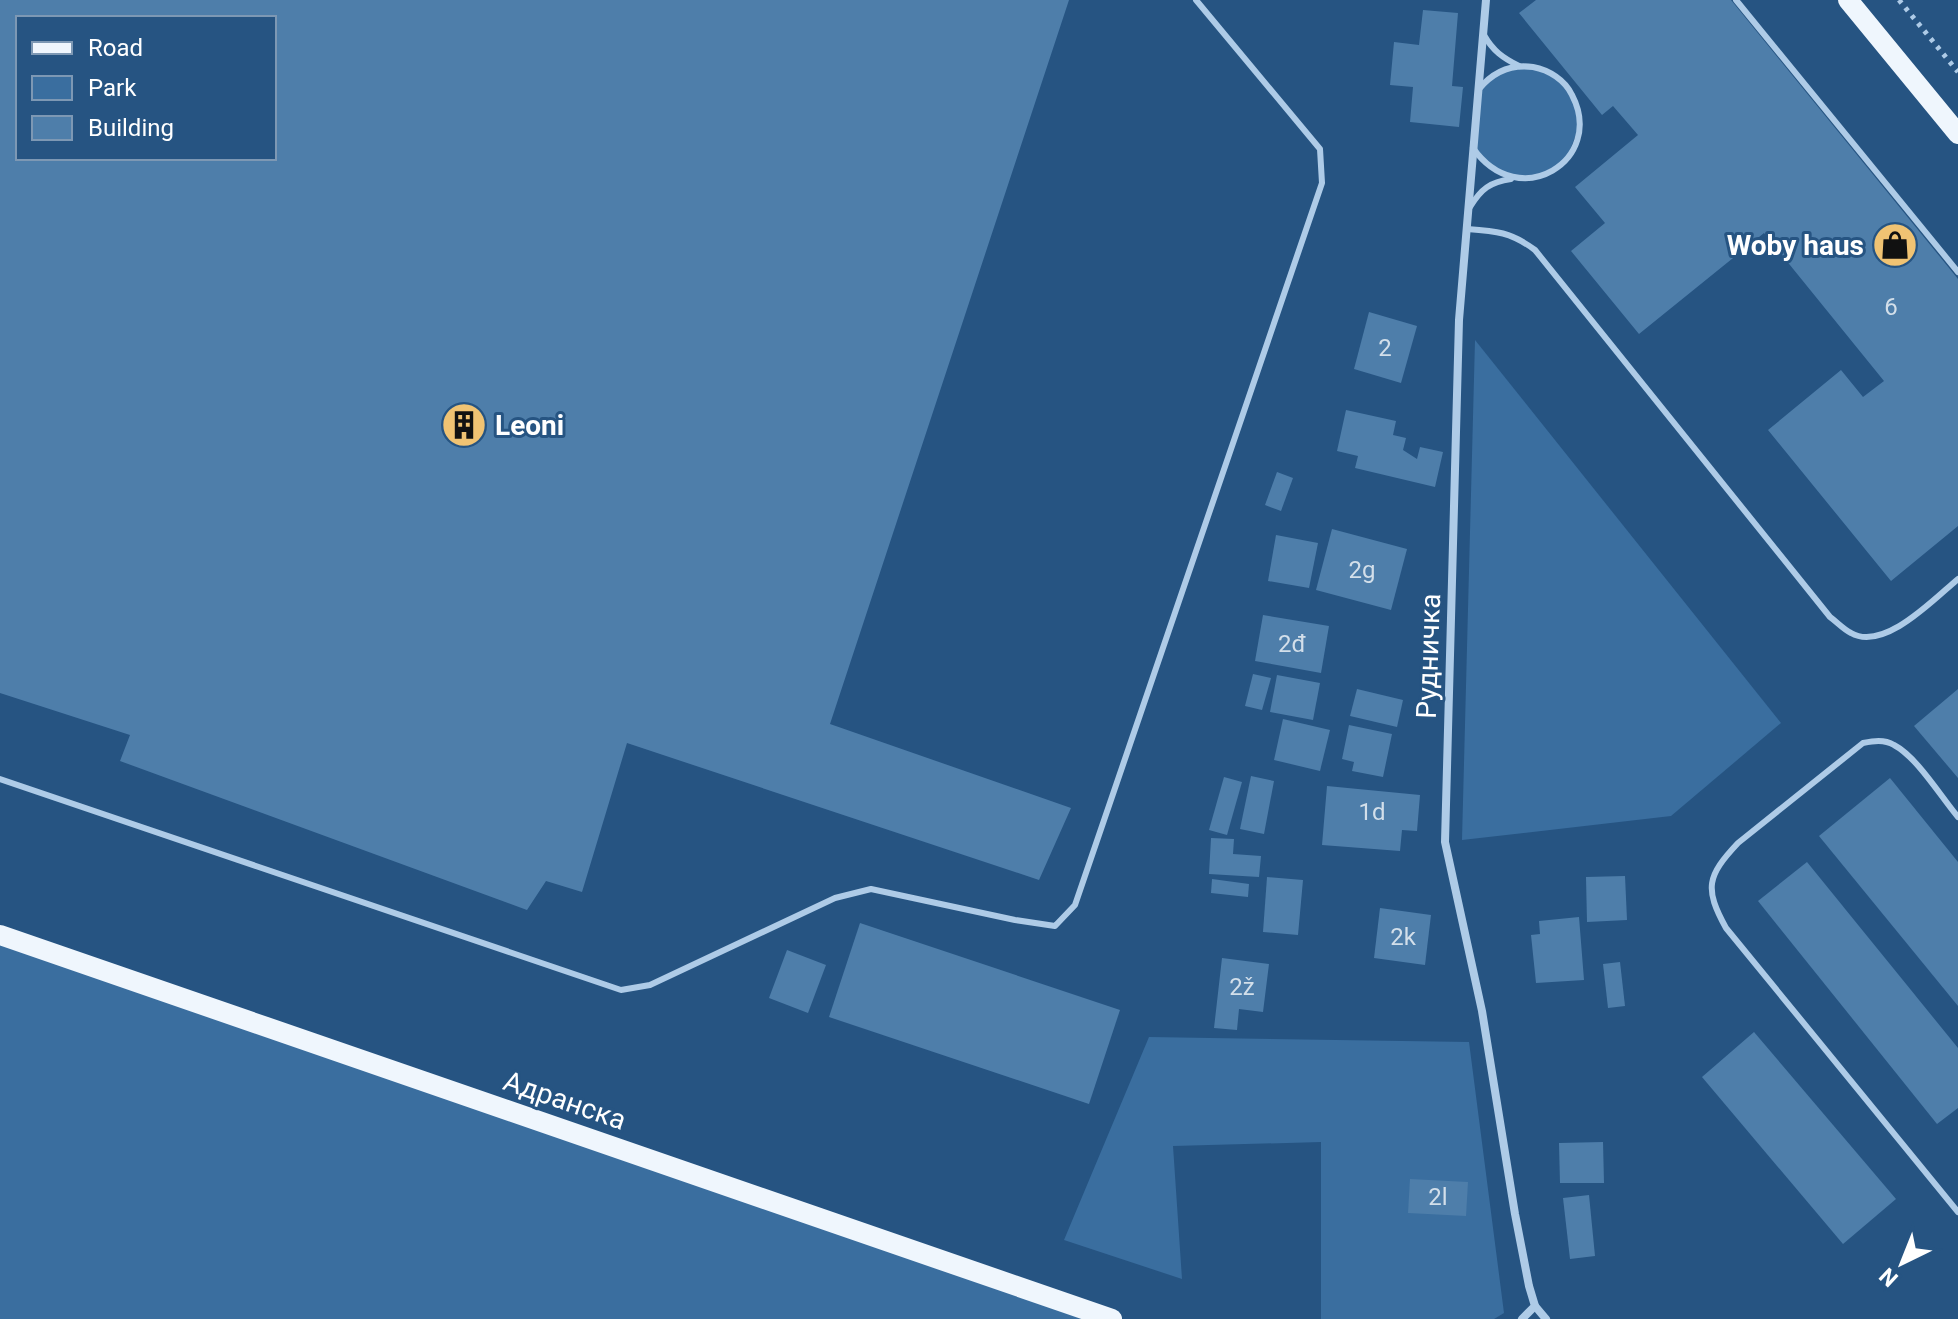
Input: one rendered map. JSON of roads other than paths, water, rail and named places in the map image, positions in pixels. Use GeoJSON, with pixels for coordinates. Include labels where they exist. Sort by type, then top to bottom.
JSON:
{"type":"FeatureCollection","features":[{"type":"Feature","properties":{"kind":"main road"},"geometry":{"type":"LineString","coordinates":[[1848,0],[1958,134]]}},
{"type":"Feature","properties":{"kind":"main road","name":"Адранска"},"geometry":{"type":"LineString","coordinates":[[0,935],[1112,1319]]}},
{"type":"Feature","properties":{"kind":"street","name":"Рудничка"},"geometry":{"type":"LineString","coordinates":[[1486,0],[1459,320],[1445,842],[1482,1011],[1529,1286],[1535,1306],[1546,1319]]}},
{"type":"Feature","properties":{"kind":"street"},"geometry":{"type":"LineString","coordinates":[[1522,1319],[1535,1306]]}},
{"type":"Feature","properties":{"kind":"lane"},"geometry":{"type":"LineString","coordinates":[[0,779],[621,990],[650,985],[835,898],[871,889],[1055,926],[1075,905],[1322,183],[1320,149],[1196,0]]}},
{"type":"Feature","properties":{"kind":"lane"},"geometry":{"type":"LineString","coordinates":[[1736,0],[1958,272]]}},
{"type":"Feature","properties":{"kind":"lane"},"geometry":{"type":"LineString","coordinates":[[1468,210],[1480,191],[1495,181],[1534,178],[1552,172],[1566,160],[1577,143],[1580,124],[1578,105],[1569,88],[1555,75],[1503,59],[1491,48],[1483,33]]}},
{"type":"Feature","properties":{"kind":"lane"},"geometry":{"type":"LineString","coordinates":[[1478,90],[1486,79],[1502,70],[1519,66]]}},
{"type":"Feature","properties":{"kind":"lane"},"geometry":{"type":"LineString","coordinates":[[1473,148],[1497,172],[1514,178]]}},
{"type":"Feature","properties":{"kind":"lane"},"geometry":{"type":"LineString","coordinates":[[1467,229],[1517,236],[1535,250],[1830,617],[1853,635],[1877,638],[1901,625],[1958,579]]}},
{"type":"Feature","properties":{"kind":"lane"},"geometry":{"type":"LineString","coordinates":[[1958,817],[1916,766],[1893,744],[1877,740],[1863,743],[1723,858],[1712,878],[1712,903],[1726,928],[1958,1212]]}},
{"type":"Feature","properties":{"kind":"place","name":"Woby haus"},"geometry":{"type":"Point","coordinates":[1895,245]}},
{"type":"Feature","properties":{"kind":"place","name":"Leoni"},"geometry":{"type":"Point","coordinates":[464,425]}}]}
